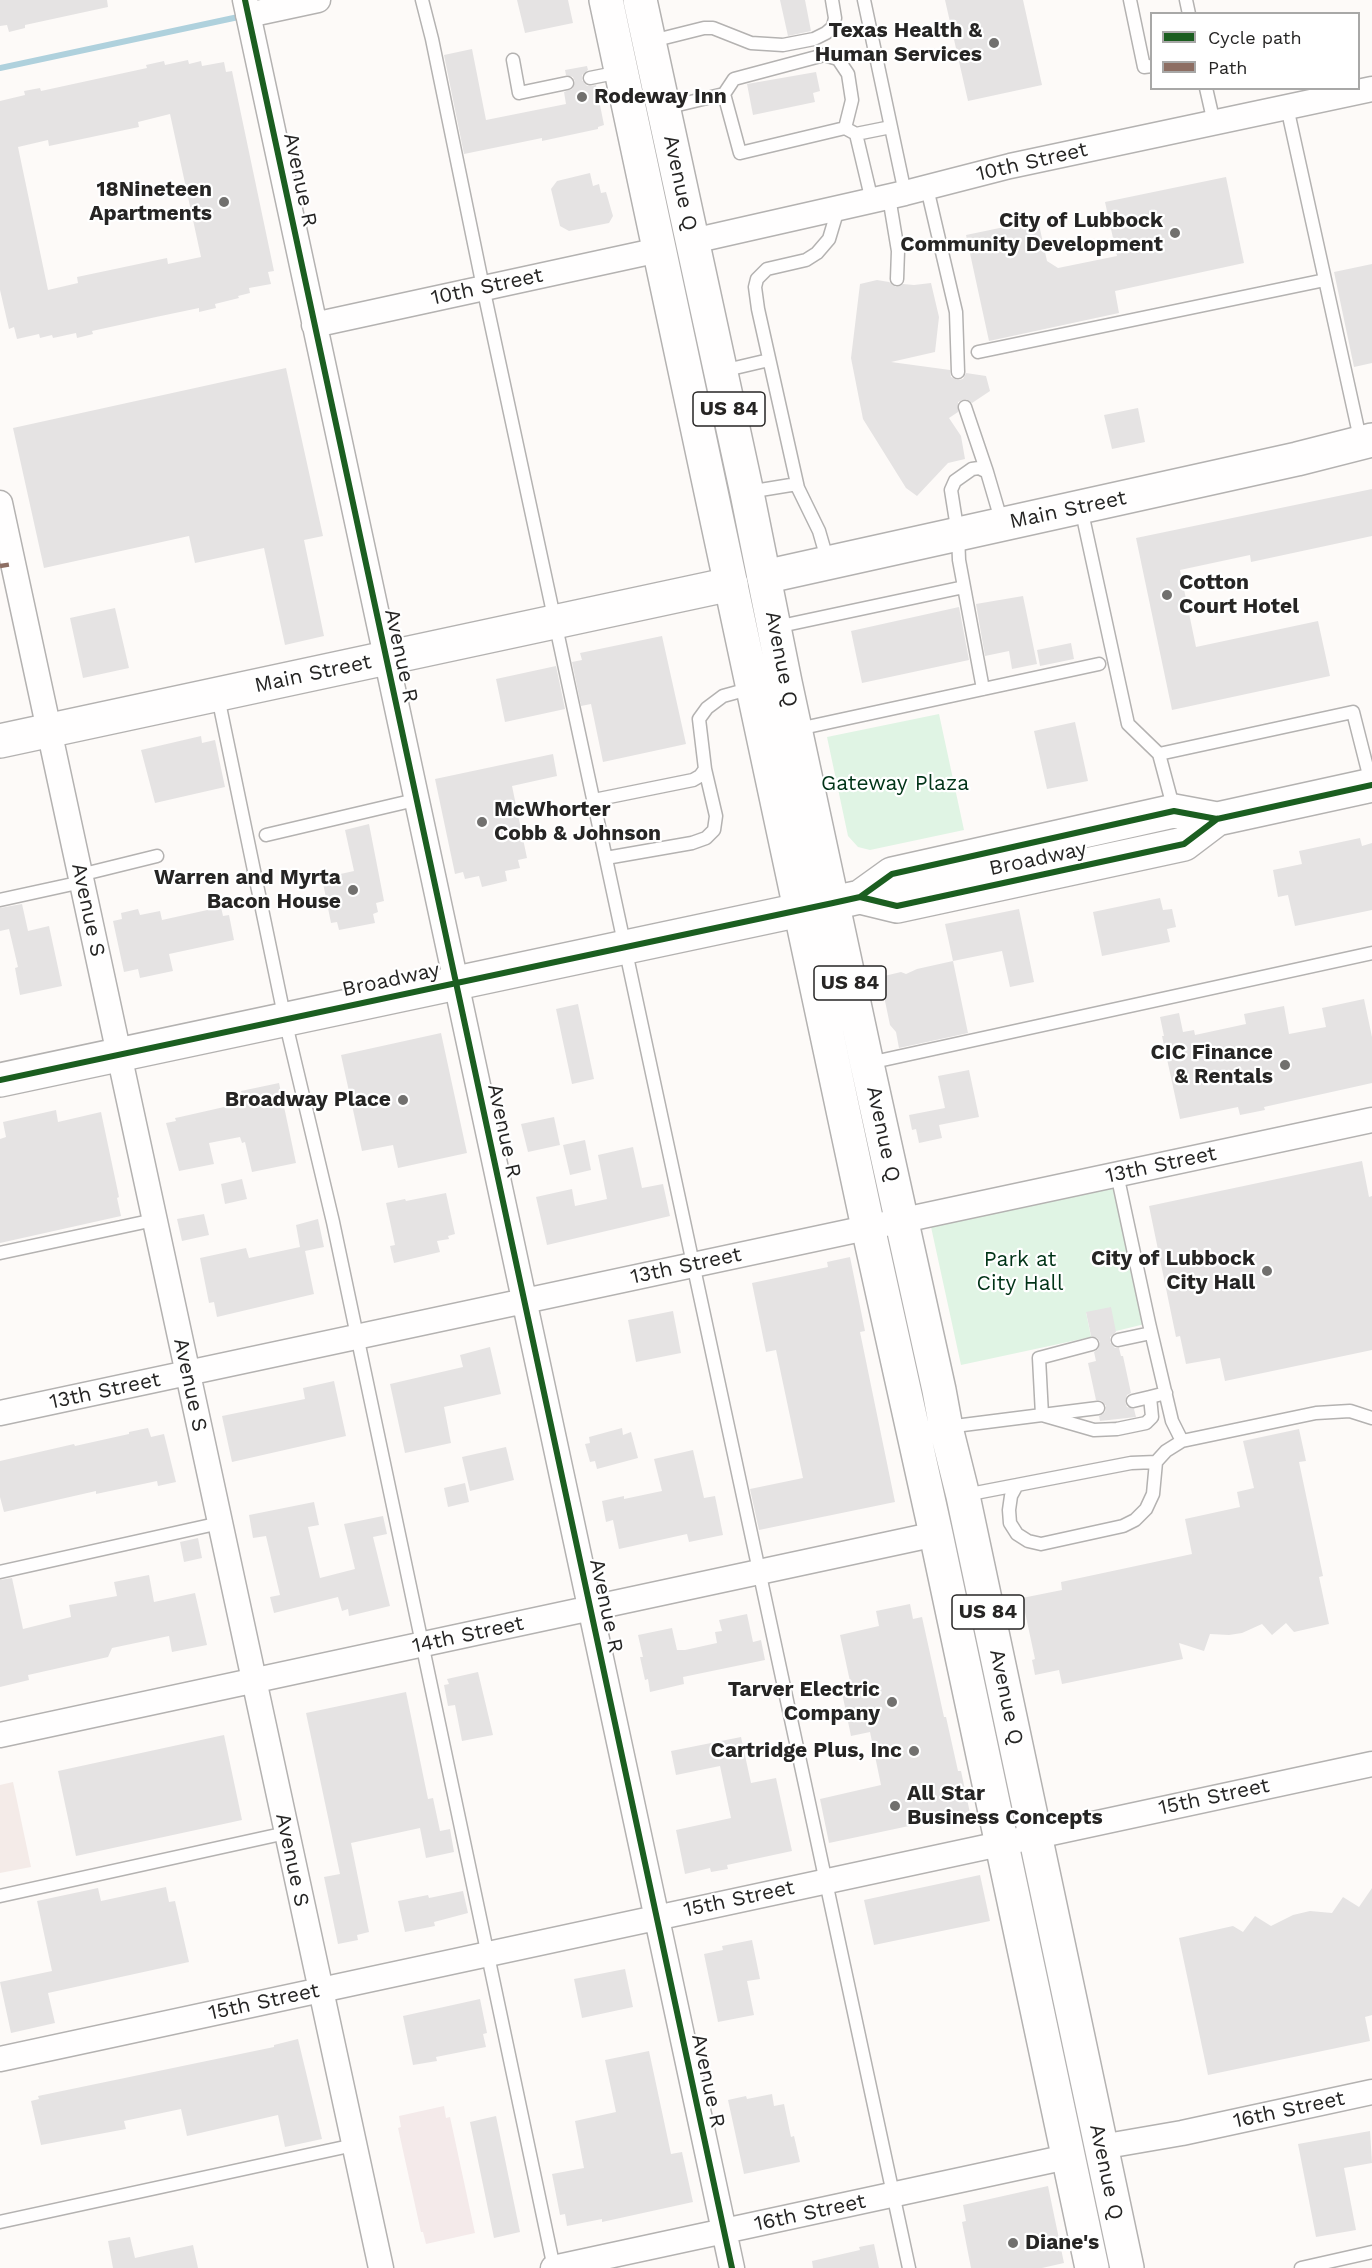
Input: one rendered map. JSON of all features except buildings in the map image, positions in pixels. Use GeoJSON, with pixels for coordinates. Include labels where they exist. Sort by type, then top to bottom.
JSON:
{"type":"FeatureCollection","features":[{"type":"Feature","properties":{"kind":"main road","name":"Avenue Q"},"geometry":{"type":"LineString","coordinates":[[606,0],[606,75],[629,106],[1092,2268]]}},
{"type":"Feature","properties":{"kind":"main road","name":"Avenue Q"},"geometry":{"type":"LineString","coordinates":[[640,0],[747,493],[795,730],[846,900],[867,1064],[946,1428],[963,1496],[1126,2268]]}},
{"type":"Feature","properties":{"kind":"main road"},"geometry":{"type":"LineString","coordinates":[[629,106],[649,127],[672,229],[683,238],[693,241]]}},
{"type":"Feature","properties":{"kind":"main road"},"geometry":{"type":"LineString","coordinates":[[659,250],[670,254],[679,271],[699,352],[720,367]]}},
{"type":"Feature","properties":{"kind":"main road","name":"Main Street"},"geometry":{"type":"LineString","coordinates":[[764,577],[1366,442]]}},
{"type":"Feature","properties":{"kind":"main road","name":"Main Street"},"geometry":{"type":"LineString","coordinates":[[0,741],[731,584]]}},
{"type":"Feature","properties":{"kind":"main road","name":"Broadway"},"geometry":{"type":"LineString","coordinates":[[0,1080],[846,900],[892,874],[1174,811],[1216,819],[1372,785]]}},
{"type":"Feature","properties":{"kind":"main road","name":"Broadway"},"geometry":{"type":"LineString","coordinates":[[846,900],[897,906],[1173,847],[1184,844],[1216,819]]}},
{"type":"Feature","properties":{"kind":"street"},"geometry":{"type":"LineString","coordinates":[[246,8],[318,0]]}},
{"type":"Feature","properties":{"kind":"street","name":"Avenue R"},"geometry":{"type":"LineString","coordinates":[[246,8],[732,2268]]}},
{"type":"Feature","properties":{"kind":"street","name":"10th Street"},"geometry":{"type":"LineString","coordinates":[[693,241],[898,195],[1010,166],[1372,89]]}},
{"type":"Feature","properties":{"kind":"street","name":"10th Street"},"geometry":{"type":"LineString","coordinates":[[314,325],[659,250]]}},
{"type":"Feature","properties":{"kind":"street","name":"Avenue S"},"geometry":{"type":"LineString","coordinates":[[1,517],[381,2268]]}},
{"type":"Feature","properties":{"kind":"street","name":"13th Street"},"geometry":{"type":"LineString","coordinates":[[0,1413],[1372,1119]]}},
{"type":"Feature","properties":{"kind":"street","name":"14th Street"},"geometry":{"type":"LineString","coordinates":[[0,1736],[936,1534]]}},
{"type":"Feature","properties":{"kind":"street","name":"15th Street"},"geometry":{"type":"LineString","coordinates":[[0,2059],[1372,1764]]}},
{"type":"Feature","properties":{"kind":"street","name":"16th Street"},"geometry":{"type":"LineString","coordinates":[[1101,2147],[1182,2133],[1372,2092]]}},
{"type":"Feature","properties":{"kind":"street","name":"16th Street"},"geometry":{"type":"LineString","coordinates":[[554,2268],[1067,2157]]}},
{"type":"Feature","properties":{"kind":"lane"},"geometry":{"type":"LineString","coordinates":[[422,0],[909,2268]]}},
{"type":"Feature","properties":{"kind":"lane"},"geometry":{"type":"LineString","coordinates":[[649,42],[704,28],[713,28],[751,43],[783,45],[814,39],[833,27],[835,18],[832,0]]}},
{"type":"Feature","properties":{"kind":"lane"},"geometry":{"type":"LineString","coordinates":[[864,0],[891,127],[898,195],[897,279]]}},
{"type":"Feature","properties":{"kind":"lane"},"geometry":{"type":"LineString","coordinates":[[1130,0],[1144,67],[1150,66]]}},
{"type":"Feature","properties":{"kind":"lane"},"geometry":{"type":"LineString","coordinates":[[664,109],[724,94],[734,79],[824,56],[838,59],[848,74],[852,100],[845,128]]}},
{"type":"Feature","properties":{"kind":"lane"},"geometry":{"type":"LineString","coordinates":[[513,60],[519,93],[567,82]]}},
{"type":"Feature","properties":{"kind":"lane"},"geometry":{"type":"LineString","coordinates":[[1206,90],[1214,123]]}},
{"type":"Feature","properties":{"kind":"lane"},"geometry":{"type":"LineString","coordinates":[[724,94],[740,153],[845,128],[856,134],[898,195],[956,312],[958,372]]}},
{"type":"Feature","properties":{"kind":"lane"},"geometry":{"type":"LineString","coordinates":[[1287,107],[1325,280],[1366,442]]}},
{"type":"Feature","properties":{"kind":"lane"},"geometry":{"type":"LineString","coordinates":[[856,134],[891,127]]}},
{"type":"Feature","properties":{"kind":"lane"},"geometry":{"type":"LineString","coordinates":[[829,563],[819,531],[797,484],[755,287],[757,279],[767,269],[806,260],[817,253],[829,239],[838,209]]}},
{"type":"Feature","properties":{"kind":"lane"},"geometry":{"type":"LineString","coordinates":[[978,352],[1325,280]]}},
{"type":"Feature","properties":{"kind":"lane"},"geometry":{"type":"LineString","coordinates":[[720,367],[769,360]]}},
{"type":"Feature","properties":{"kind":"lane"},"geometry":{"type":"LineString","coordinates":[[965,407],[1002,525]]}},
{"type":"Feature","properties":{"kind":"lane"},"geometry":{"type":"LineString","coordinates":[[983,689],[958,553],[958,534],[951,490],[955,481],[965,472],[979,468],[987,472]]}},
{"type":"Feature","properties":{"kind":"lane"},"geometry":{"type":"LineString","coordinates":[[747,493],[797,484]]}},
{"type":"Feature","properties":{"kind":"lane"},"geometry":{"type":"LineString","coordinates":[[1081,507],[1128,724],[1159,754],[1174,811]]}},
{"type":"Feature","properties":{"kind":"lane"},"geometry":{"type":"LineString","coordinates":[[775,627],[964,587]]}},
{"type":"Feature","properties":{"kind":"lane"},"geometry":{"type":"LineString","coordinates":[[795,730],[1099,664]]}},
{"type":"Feature","properties":{"kind":"lane"},"geometry":{"type":"LineString","coordinates":[[606,858],[692,843],[706,838],[714,830],[716,816],[705,768],[699,719],[707,708],[723,696],[753,688]]}},
{"type":"Feature","properties":{"kind":"lane"},"geometry":{"type":"LineString","coordinates":[[217,694],[285,1020],[333,1222],[554,2268]]}},
{"type":"Feature","properties":{"kind":"lane"},"geometry":{"type":"LineString","coordinates":[[1159,754],[1353,712],[1372,785]]}},
{"type":"Feature","properties":{"kind":"lane"},"geometry":{"type":"LineString","coordinates":[[594,800],[693,780],[705,768]]}},
{"type":"Feature","properties":{"kind":"lane"},"geometry":{"type":"LineString","coordinates":[[266,835],[415,800]]}},
{"type":"Feature","properties":{"kind":"lane"},"geometry":{"type":"LineString","coordinates":[[0,900],[157,856]]}},
{"type":"Feature","properties":{"kind":"lane"},"geometry":{"type":"LineString","coordinates":[[867,1064],[1372,953]]}},
{"type":"Feature","properties":{"kind":"lane"},"geometry":{"type":"LineString","coordinates":[[1117,1174],[1172,1421],[1182,1441]]}},
{"type":"Feature","properties":{"kind":"lane"},"geometry":{"type":"LineString","coordinates":[[0,1253],[154,1220]]}},
{"type":"Feature","properties":{"kind":"lane"},"geometry":{"type":"LineString","coordinates":[[1118,1340],[1151,1333]]}},
{"type":"Feature","properties":{"kind":"lane"},"geometry":{"type":"LineString","coordinates":[[1041,1415],[1039,1358],[1092,1344]]}},
{"type":"Feature","properties":{"kind":"lane"},"geometry":{"type":"LineString","coordinates":[[1133,1401],[1166,1393]]}},
{"type":"Feature","properties":{"kind":"lane"},"geometry":{"type":"LineString","coordinates":[[1041,1415],[1094,1430],[1117,1429],[1146,1423],[1152,1417],[1150,1397]]}},
{"type":"Feature","properties":{"kind":"lane"},"geometry":{"type":"LineString","coordinates":[[946,1428],[1098,1408]]}},
{"type":"Feature","properties":{"kind":"lane"},"geometry":{"type":"LineString","coordinates":[[1017,1485],[1011,1496],[1010,1523],[1017,1534],[1028,1541],[1041,1544],[1123,1526],[1135,1520],[1146,1509],[1153,1494],[1156,1462],[1166,1451],[1182,1441],[1316,1413],[1350,1411],[1372,1418]]}},
{"type":"Feature","properties":{"kind":"lane"},"geometry":{"type":"LineString","coordinates":[[963,1496],[1131,1463],[1156,1462]]}},
{"type":"Feature","properties":{"kind":"lane"},"geometry":{"type":"LineString","coordinates":[[0,1572],[220,1523]]}},
{"type":"Feature","properties":{"kind":"lane"},"geometry":{"type":"LineString","coordinates":[[0,1896],[286,1833]]}},
{"type":"Feature","properties":{"kind":"lane"},"geometry":{"type":"LineString","coordinates":[[0,2222],[354,2145]]}},
{"type":"Feature","properties":{"kind":"lane"},"geometry":{"type":"LineString","coordinates":[[1301,2268],[1372,2252]]}},
{"type":"Feature","properties":{"kind":"shaded area"},"geometry":{"type":"Polygon","coordinates":[[[13,1782],[31,1867],[0,1873],[0,1785],[13,1782]]]}},
{"type":"Feature","properties":{"kind":"shaded area"},"geometry":{"type":"Polygon","coordinates":[[[444,2106],[446,2118],[450,2117],[475,2233],[426,2244],[423,2232],[421,2232],[398,2128],[401,2127],[399,2116],[444,2106]]]}},
{"type":"Feature","properties":{"kind":"green space","name":"Gateway Plaza"},"geometry":{"type":"Polygon","coordinates":[[[939,714],[964,830],[870,850],[858,847],[848,836],[827,737],[939,714]]]}},
{"type":"Feature","properties":{"kind":"green space","name":"Park at City Hall"},"geometry":{"type":"Polygon","coordinates":[[[1117,1174],[1149,1323],[1116,1331],[1086,1312],[1091,1337],[961,1365],[928,1213],[1117,1174]]]}},
{"type":"Feature","properties":{"kind":"waterway"},"geometry":{"type":"LineString","coordinates":[[0,68],[243,16]]}},
{"type":"Feature","properties":{"kind":"marked path"},"geometry":{"type":"LineString","coordinates":[[0,566],[13,564]]}},
{"type":"Feature","properties":{"kind":"cycle path"},"geometry":{"type":"LineString","coordinates":[[245,0],[732,2268]]}},
{"type":"Feature","properties":{"kind":"cycle path"},"geometry":{"type":"LineString","coordinates":[[0,1080],[860,897],[892,874],[1174,811],[1217,819],[1372,785]]}},
{"type":"Feature","properties":{"kind":"cycle path"},"geometry":{"type":"LineString","coordinates":[[860,897],[897,906],[1184,844],[1217,819]]}},
{"type":"Feature","properties":{"kind":"place","name":"Texas Health & Human Services"},"geometry":{"type":"Point","coordinates":[994,43]}},
{"type":"Feature","properties":{"kind":"place","name":"Rodeway Inn"},"geometry":{"type":"Point","coordinates":[582,97]}},
{"type":"Feature","properties":{"kind":"place","name":"18Nineteen Apartments"},"geometry":{"type":"Point","coordinates":[224,202]}},
{"type":"Feature","properties":{"kind":"place","name":"City of Lubbock Community Development"},"geometry":{"type":"Point","coordinates":[1175,233]}},
{"type":"Feature","properties":{"kind":"place","name":"Cotton Court Hotel"},"geometry":{"type":"Point","coordinates":[1167,595]}},
{"type":"Feature","properties":{"kind":"place","name":"McWhorter Cobb & Johnson"},"geometry":{"type":"Point","coordinates":[482,822]}},
{"type":"Feature","properties":{"kind":"place","name":"Warren and Myrta Bacon House"},"geometry":{"type":"Point","coordinates":[353,890]}},
{"type":"Feature","properties":{"kind":"place","name":"CIC Finance & Rentals"},"geometry":{"type":"Point","coordinates":[1285,1065]}},
{"type":"Feature","properties":{"kind":"place","name":"Broadway Place"},"geometry":{"type":"Point","coordinates":[403,1100]}},
{"type":"Feature","properties":{"kind":"place","name":"City of Lubbock City Hall"},"geometry":{"type":"Point","coordinates":[1267,1271]}},
{"type":"Feature","properties":{"kind":"place","name":"Tarver Electric Company"},"geometry":{"type":"Point","coordinates":[892,1702]}},
{"type":"Feature","properties":{"kind":"place","name":"Cartridge Plus, Inc"},"geometry":{"type":"Point","coordinates":[914,1751]}},
{"type":"Feature","properties":{"kind":"place","name":"All Star Business Concepts"},"geometry":{"type":"Point","coordinates":[895,1806]}},
{"type":"Feature","properties":{"kind":"place","name":"Diane's"},"geometry":{"type":"Point","coordinates":[1013,2243]}}]}
